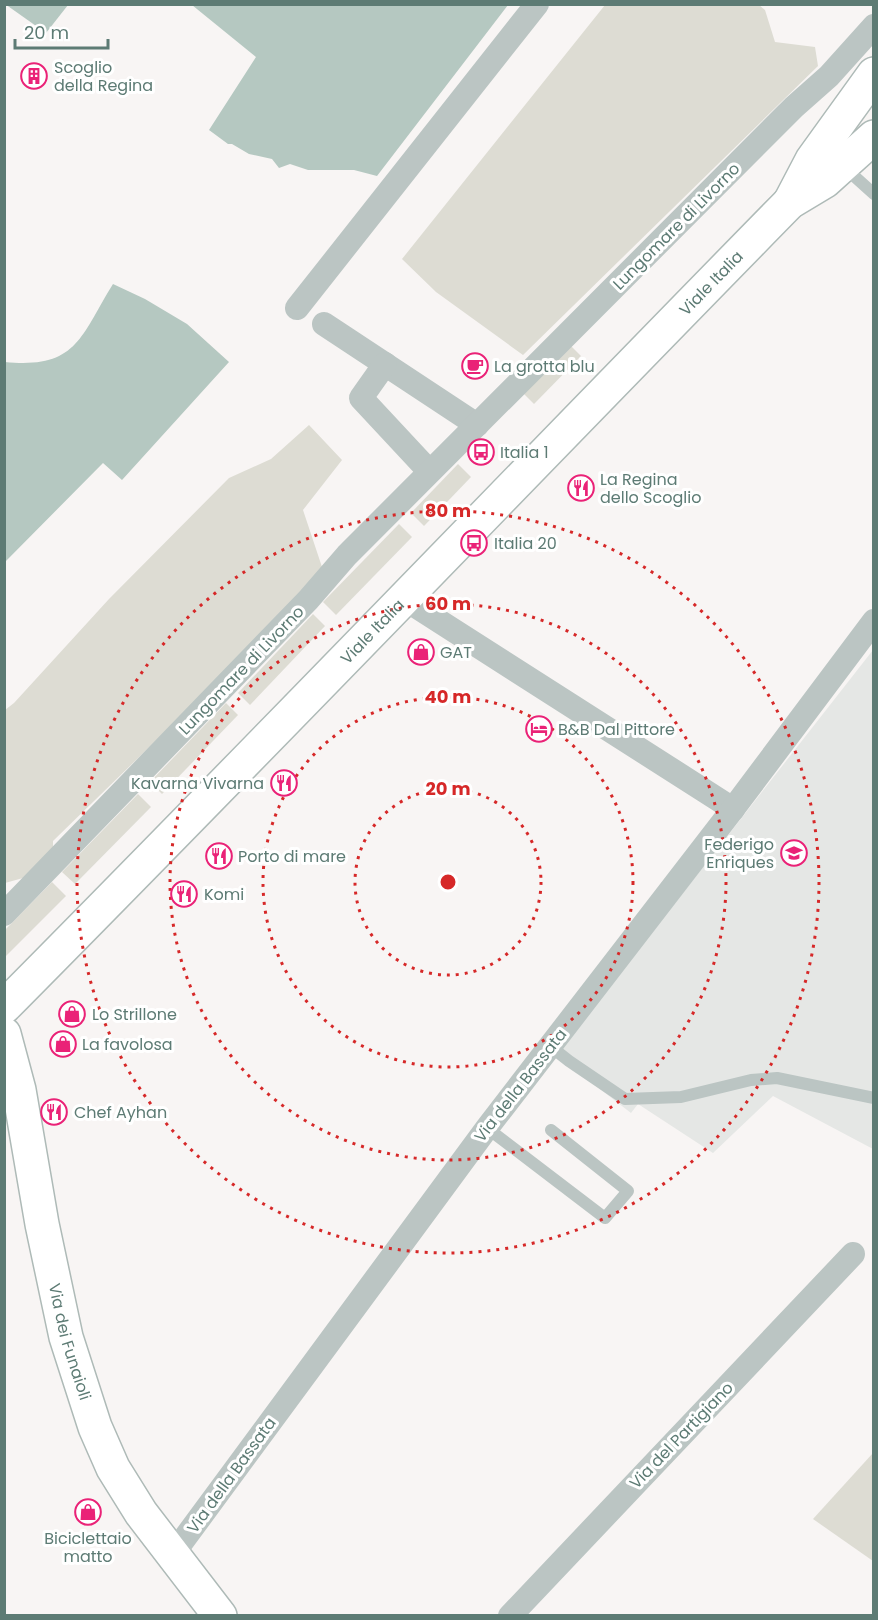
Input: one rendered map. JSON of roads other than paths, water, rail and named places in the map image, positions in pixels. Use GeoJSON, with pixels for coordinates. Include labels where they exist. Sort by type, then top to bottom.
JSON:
{"type":"FeatureCollection","features":[{"type":"Feature","properties":{"kind":"main road","name":"Viale Italia"},"geometry":{"type":"LineString","coordinates":[[790,202],[812,160],[873,74]]}},
{"type":"Feature","properties":{"kind":"main road","name":"Viale Italia"},"geometry":{"type":"LineString","coordinates":[[4,1007],[341,665],[403,598],[790,202],[825,181],[864,151]]}},
{"type":"Feature","properties":{"kind":"main road","name":"Via dei Funaioli"},"geometry":{"type":"LineString","coordinates":[[4,1034],[19,1090],[42,1224],[69,1348],[95,1427],[113,1468],[141,1513],[220,1615]]}},
{"type":"Feature","properties":{"kind":"street"},"geometry":{"type":"LineString","coordinates":[[297,308],[537,4]]}},
{"type":"Feature","properties":{"kind":"street","name":"Lungomare di Livorno"},"geometry":{"type":"LineString","coordinates":[[4,914],[224,688],[308,600],[347,555],[429,471],[794,107],[829,76],[873,26]]}},
{"type":"Feature","properties":{"kind":"street"},"geometry":{"type":"LineString","coordinates":[[324,324],[477,425]]}},
{"type":"Feature","properties":{"kind":"street"},"geometry":{"type":"LineString","coordinates":[[385,364],[361,398],[429,471]]}},
{"type":"Feature","properties":{"kind":"street"},"geometry":{"type":"LineString","coordinates":[[403,598],[733,809]]}},
{"type":"Feature","properties":{"kind":"street","name":"Via della Bassata"},"geometry":{"type":"LineString","coordinates":[[173,1554],[487,1128],[733,809],[873,621]]}},
{"type":"Feature","properties":{"kind":"street","name":"Via del Partigiano"},"geometry":{"type":"LineString","coordinates":[[510,1616],[853,1254]]}},
{"type":"Feature","properties":{"kind":"lane"},"geometry":{"type":"LineString","coordinates":[[864,151],[873,194]]}},
{"type":"Feature","properties":{"kind":"lane"},"geometry":{"type":"LineString","coordinates":[[550,1046],[568,1061],[625,1099],[681,1097],[751,1080],[777,1078],[873,1098]]}},
{"type":"Feature","properties":{"kind":"lane"},"geometry":{"type":"LineString","coordinates":[[487,1128],[605,1218],[627,1191],[551,1130]]}},
{"type":"Feature","properties":{"kind":"place","name":"Scoglio della Regina"},"geometry":{"type":"Point","coordinates":[34,76]}},
{"type":"Feature","properties":{"kind":"place","name":"La grotta blu"},"geometry":{"type":"Point","coordinates":[475,366]}},
{"type":"Feature","properties":{"kind":"place","name":"Italia 1"},"geometry":{"type":"Point","coordinates":[481,452]}},
{"type":"Feature","properties":{"kind":"place","name":"La Regina dello Scoglio"},"geometry":{"type":"Point","coordinates":[581,488]}},
{"type":"Feature","properties":{"kind":"place","name":"Italia 20"},"geometry":{"type":"Point","coordinates":[474,543]}},
{"type":"Feature","properties":{"kind":"place","name":"GAT"},"geometry":{"type":"Point","coordinates":[421,652]}},
{"type":"Feature","properties":{"kind":"place","name":"B&B Dal Pittore"},"geometry":{"type":"Point","coordinates":[539,729]}},
{"type":"Feature","properties":{"kind":"place","name":"Kavarna Vivarna"},"geometry":{"type":"Point","coordinates":[284,783]}},
{"type":"Feature","properties":{"kind":"place","name":"Federigo Enriques"},"geometry":{"type":"Point","coordinates":[794,853]}},
{"type":"Feature","properties":{"kind":"place","name":"Porto di mare"},"geometry":{"type":"Point","coordinates":[219,856]}},
{"type":"Feature","properties":{"kind":"place","name":"Komi"},"geometry":{"type":"Point","coordinates":[184,894]}},
{"type":"Feature","properties":{"kind":"place","name":"Lo Strillone"},"geometry":{"type":"Point","coordinates":[72,1014]}},
{"type":"Feature","properties":{"kind":"place","name":"La favolosa"},"geometry":{"type":"Point","coordinates":[63,1044]}},
{"type":"Feature","properties":{"kind":"place","name":"Chef Ayhan"},"geometry":{"type":"Point","coordinates":[54,1112]}},
{"type":"Feature","properties":{"kind":"place","name":"Biciclettaio matto"},"geometry":{"type":"Point","coordinates":[88,1512]}}]}
